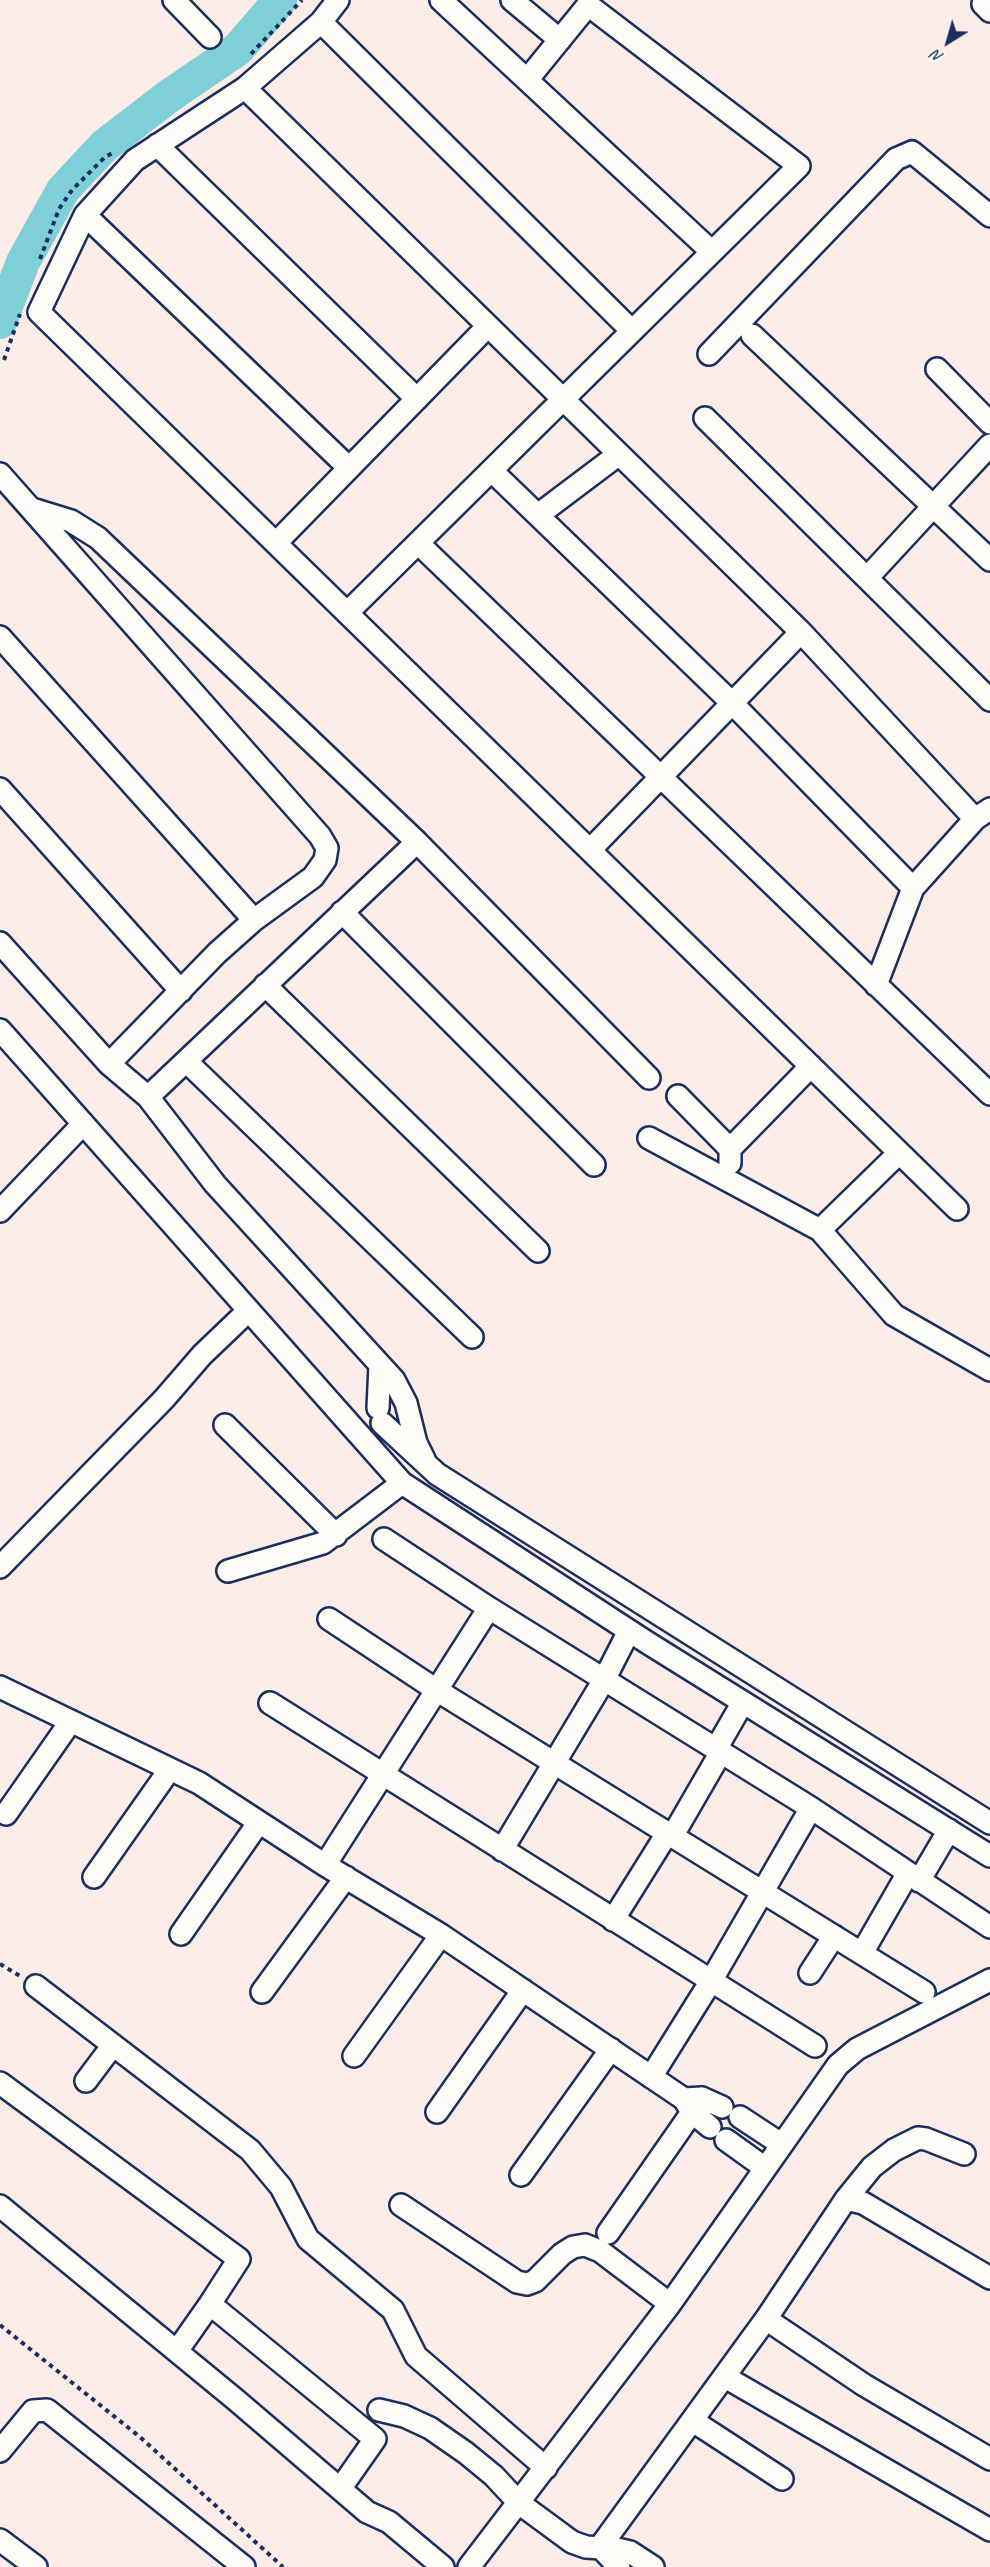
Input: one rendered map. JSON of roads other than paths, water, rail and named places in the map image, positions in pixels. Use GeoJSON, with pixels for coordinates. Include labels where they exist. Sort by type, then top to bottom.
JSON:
{"type":"FeatureCollection","features":[{"type":"Feature","properties":{"kind":"street"},"geometry":{"type":"LineString","coordinates":[[174,0],[210,37]]}},
{"type":"Feature","properties":{"kind":"street"},"geometry":{"type":"LineString","coordinates":[[338,0],[321,22],[245,88],[135,160],[86,215],[39,312],[957,1209]]}},
{"type":"Feature","properties":{"kind":"street"},"geometry":{"type":"LineString","coordinates":[[441,0],[712,252]]}},
{"type":"Feature","properties":{"kind":"street"},"geometry":{"type":"LineString","coordinates":[[513,0],[560,40]]}},
{"type":"Feature","properties":{"kind":"street"},"geometry":{"type":"LineString","coordinates":[[347,613],[799,166],[588,5],[527,80]]}},
{"type":"Feature","properties":{"kind":"street"},"geometry":{"type":"LineString","coordinates":[[321,22],[632,331]]}},
{"type":"Feature","properties":{"kind":"street"},"geometry":{"type":"LineString","coordinates":[[245,88],[801,632],[982,814],[913,888],[876,985]]}},
{"type":"Feature","properties":{"kind":"street"},"geometry":{"type":"LineString","coordinates":[[158,145],[417,399]]}},
{"type":"Feature","properties":{"kind":"street"},"geometry":{"type":"LineString","coordinates":[[709,354],[896,159],[912,152],[990,216]]}},
{"type":"Feature","properties":{"kind":"street"},"geometry":{"type":"LineString","coordinates":[[86,215],[349,468]]}},
{"type":"Feature","properties":{"kind":"street"},"geometry":{"type":"LineString","coordinates":[[276,543],[488,326]]}},
{"type":"Feature","properties":{"kind":"street"},"geometry":{"type":"LineString","coordinates":[[752,335],[990,560]]}},
{"type":"Feature","properties":{"kind":"street"},"geometry":{"type":"LineString","coordinates":[[937,369],[990,423]]}},
{"type":"Feature","properties":{"kind":"street"},"geometry":{"type":"LineString","coordinates":[[705,418],[990,700]]}},
{"type":"Feature","properties":{"kind":"street"},"geometry":{"type":"LineString","coordinates":[[867,578],[990,445]]}},
{"type":"Feature","properties":{"kind":"street"},"geometry":{"type":"LineString","coordinates":[[537,515],[619,454]]}},
{"type":"Feature","properties":{"kind":"street"},"geometry":{"type":"LineString","coordinates":[[492,471],[732,703],[913,888]]}},
{"type":"Feature","properties":{"kind":"street"},"geometry":{"type":"LineString","coordinates":[[0,474],[320,836],[327,848],[325,860],[313,877],[254,920],[217,953],[109,1064]]}},
{"type":"Feature","properties":{"kind":"street"},"geometry":{"type":"LineString","coordinates":[[32,509],[71,521],[98,538],[417,842],[649,1078]]}},
{"type":"Feature","properties":{"kind":"street"},"geometry":{"type":"LineString","coordinates":[[418,543],[659,778],[990,1094]]}},
{"type":"Feature","properties":{"kind":"street"},"geometry":{"type":"LineString","coordinates":[[590,850],[801,632]]}},
{"type":"Feature","properties":{"kind":"street"},"geometry":{"type":"LineString","coordinates":[[0,637],[254,920]]}},
{"type":"Feature","properties":{"kind":"street"},"geometry":{"type":"LineString","coordinates":[[0,789],[181,991]]}},
{"type":"Feature","properties":{"kind":"street"},"geometry":{"type":"LineString","coordinates":[[148,1096],[417,842]]}},
{"type":"Feature","properties":{"kind":"street"},"geometry":{"type":"LineString","coordinates":[[342,912],[594,1165]]}},
{"type":"Feature","properties":{"kind":"street"},"geometry":{"type":"LineString","coordinates":[[0,943],[109,1064],[148,1096],[215,1184],[394,1380],[406,1403],[416,1443],[424,1461]]}},
{"type":"Feature","properties":{"kind":"street"},"geometry":{"type":"LineString","coordinates":[[265,985],[538,1251]]}},
{"type":"Feature","properties":{"kind":"street"},"geometry":{"type":"LineString","coordinates":[[0,1030],[402,1483],[629,1631],[990,1856]]}},
{"type":"Feature","properties":{"kind":"street"},"geometry":{"type":"LineString","coordinates":[[186,1061],[472,1337]]}},
{"type":"Feature","properties":{"kind":"street"},"geometry":{"type":"LineString","coordinates":[[729,1181],[730,1149],[811,1066]]}},
{"type":"Feature","properties":{"kind":"street"},"geometry":{"type":"LineString","coordinates":[[678,1096],[730,1149]]}},
{"type":"Feature","properties":{"kind":"street"},"geometry":{"type":"LineString","coordinates":[[0,1211],[83,1124]]}},
{"type":"Feature","properties":{"kind":"street"},"geometry":{"type":"LineString","coordinates":[[649,1138],[820,1230],[894,1315],[990,1370]]}},
{"type":"Feature","properties":{"kind":"street"},"geometry":{"type":"LineString","coordinates":[[820,1230],[899,1153]]}},
{"type":"Feature","properties":{"kind":"street"},"geometry":{"type":"LineString","coordinates":[[0,1567],[164,1400],[196,1361],[248,1311]]}},
{"type":"Feature","properties":{"kind":"street"},"geometry":{"type":"LineString","coordinates":[[380,1365],[380,1416],[437,1474],[990,1823]]}},
{"type":"Feature","properties":{"kind":"street"},"geometry":{"type":"LineString","coordinates":[[225,1425],[336,1535]]}},
{"type":"Feature","properties":{"kind":"street"},"geometry":{"type":"LineString","coordinates":[[228,1571],[323,1543],[402,1483]]}},
{"type":"Feature","properties":{"kind":"street"},"geometry":{"type":"LineString","coordinates":[[384,1539],[489,1608],[811,1808],[990,1927]]}},
{"type":"Feature","properties":{"kind":"street"},"geometry":{"type":"LineString","coordinates":[[326,1865],[489,1608]]}},
{"type":"Feature","properties":{"kind":"street"},"geometry":{"type":"LineString","coordinates":[[329,1619],[438,1691],[924,1992]]}},
{"type":"Feature","properties":{"kind":"street"},"geometry":{"type":"LineString","coordinates":[[502,1850],[604,1680],[629,1631]]}},
{"type":"Feature","properties":{"kind":"street"},"geometry":{"type":"LineString","coordinates":[[0,1687],[199,1784],[441,1935],[693,2103],[718,2133],[765,2168]]}},
{"type":"Feature","properties":{"kind":"street"},"geometry":{"type":"LineString","coordinates":[[613,1920],[670,1834],[718,1751],[743,1702]]}},
{"type":"Feature","properties":{"kind":"street"},"geometry":{"type":"LineString","coordinates":[[270,1703],[382,1776],[815,2046]]}},
{"type":"Feature","properties":{"kind":"street"},"geometry":{"type":"LineString","coordinates":[[6,1814],[71,1721]]}},
{"type":"Feature","properties":{"kind":"street"},"geometry":{"type":"LineString","coordinates":[[94,1877],[170,1769]]}},
{"type":"Feature","properties":{"kind":"street"},"geometry":{"type":"LineString","coordinates":[[651,2077],[764,1892],[811,1808]]}},
{"type":"Feature","properties":{"kind":"street"},"geometry":{"type":"LineString","coordinates":[[180,1934],[259,1822]]}},
{"type":"Feature","properties":{"kind":"street"},"geometry":{"type":"LineString","coordinates":[[861,1953],[949,1830]]}},
{"type":"Feature","properties":{"kind":"street"},"geometry":{"type":"LineString","coordinates":[[262,1992],[346,1877]]}},
{"type":"Feature","properties":{"kind":"street"},"geometry":{"type":"LineString","coordinates":[[354,2056],[441,1935]]}},
{"type":"Feature","properties":{"kind":"street"},"geometry":{"type":"LineString","coordinates":[[810,1973],[834,1935]]}},
{"type":"Feature","properties":{"kind":"street"},"geometry":{"type":"LineString","coordinates":[[36,1986],[250,2150],[281,2187],[308,2240],[393,2310],[416,2356],[546,2468]]}},
{"type":"Feature","properties":{"kind":"street"},"geometry":{"type":"LineString","coordinates":[[469,2567],[670,2304],[838,2065],[857,2049],[985,1989]]}},
{"type":"Feature","properties":{"kind":"street"},"geometry":{"type":"LineString","coordinates":[[437,2112],[523,1990]]}},
{"type":"Feature","properties":{"kind":"street"},"geometry":{"type":"LineString","coordinates":[[86,2081],[113,2045]]}},
{"type":"Feature","properties":{"kind":"street"},"geometry":{"type":"LineString","coordinates":[[521,2175],[610,2049]]}},
{"type":"Feature","properties":{"kind":"street"},"geometry":{"type":"LineString","coordinates":[[0,2083],[239,2259],[177,2351]]}},
{"type":"Feature","properties":{"kind":"street"},"geometry":{"type":"LineString","coordinates":[[693,2103],[731,2112],[781,2144]]}},
{"type":"Feature","properties":{"kind":"street"},"geometry":{"type":"LineString","coordinates":[[608,2233],[693,2103]]}},
{"type":"Feature","properties":{"kind":"street"},"geometry":{"type":"LineString","coordinates":[[600,2547],[725,2377],[846,2199],[872,2167],[894,2150],[918,2138],[964,2154]]}},
{"type":"Feature","properties":{"kind":"street"},"geometry":{"type":"LineString","coordinates":[[846,2199],[863,2203],[990,2278]]}},
{"type":"Feature","properties":{"kind":"street"},"geometry":{"type":"LineString","coordinates":[[401,2205],[518,2282],[527,2284],[535,2281],[562,2254],[573,2247],[585,2245],[600,2251],[670,2304]]}},
{"type":"Feature","properties":{"kind":"street"},"geometry":{"type":"LineString","coordinates":[[0,2206],[368,2512],[389,2522],[443,2567]]}},
{"type":"Feature","properties":{"kind":"street"},"geometry":{"type":"LineString","coordinates":[[210,2304],[375,2439],[340,2488]]}},
{"type":"Feature","properties":{"kind":"street"},"geometry":{"type":"LineString","coordinates":[[766,2319],[864,2385],[990,2459]]}},
{"type":"Feature","properties":{"kind":"street"},"geometry":{"type":"LineString","coordinates":[[725,2377],[990,2530]]}},
{"type":"Feature","properties":{"kind":"street"},"geometry":{"type":"LineString","coordinates":[[0,2451],[33,2410],[47,2410],[244,2567]]}},
{"type":"Feature","properties":{"kind":"street"},"geometry":{"type":"LineString","coordinates":[[379,2410],[404,2416],[430,2428],[480,2464],[519,2503],[572,2542],[586,2547],[630,2552],[653,2567]]}},
{"type":"Feature","properties":{"kind":"street"},"geometry":{"type":"LineString","coordinates":[[693,2421],[782,2480]]}},
{"type":"Feature","properties":{"kind":"street"},"geometry":{"type":"LineString","coordinates":[[0,2540],[36,2567]]}},
{"type":"Feature","properties":{"kind":"street"},"geometry":{"type":"LineString","coordinates":[[600,2547],[619,2567]]}},
{"type":"Feature","properties":{"kind":"waterway"},"geometry":{"type":"LineString","coordinates":[[0,322],[23,262],[63,190],[104,146],[169,96],[238,49],[280,0]]}}]}
